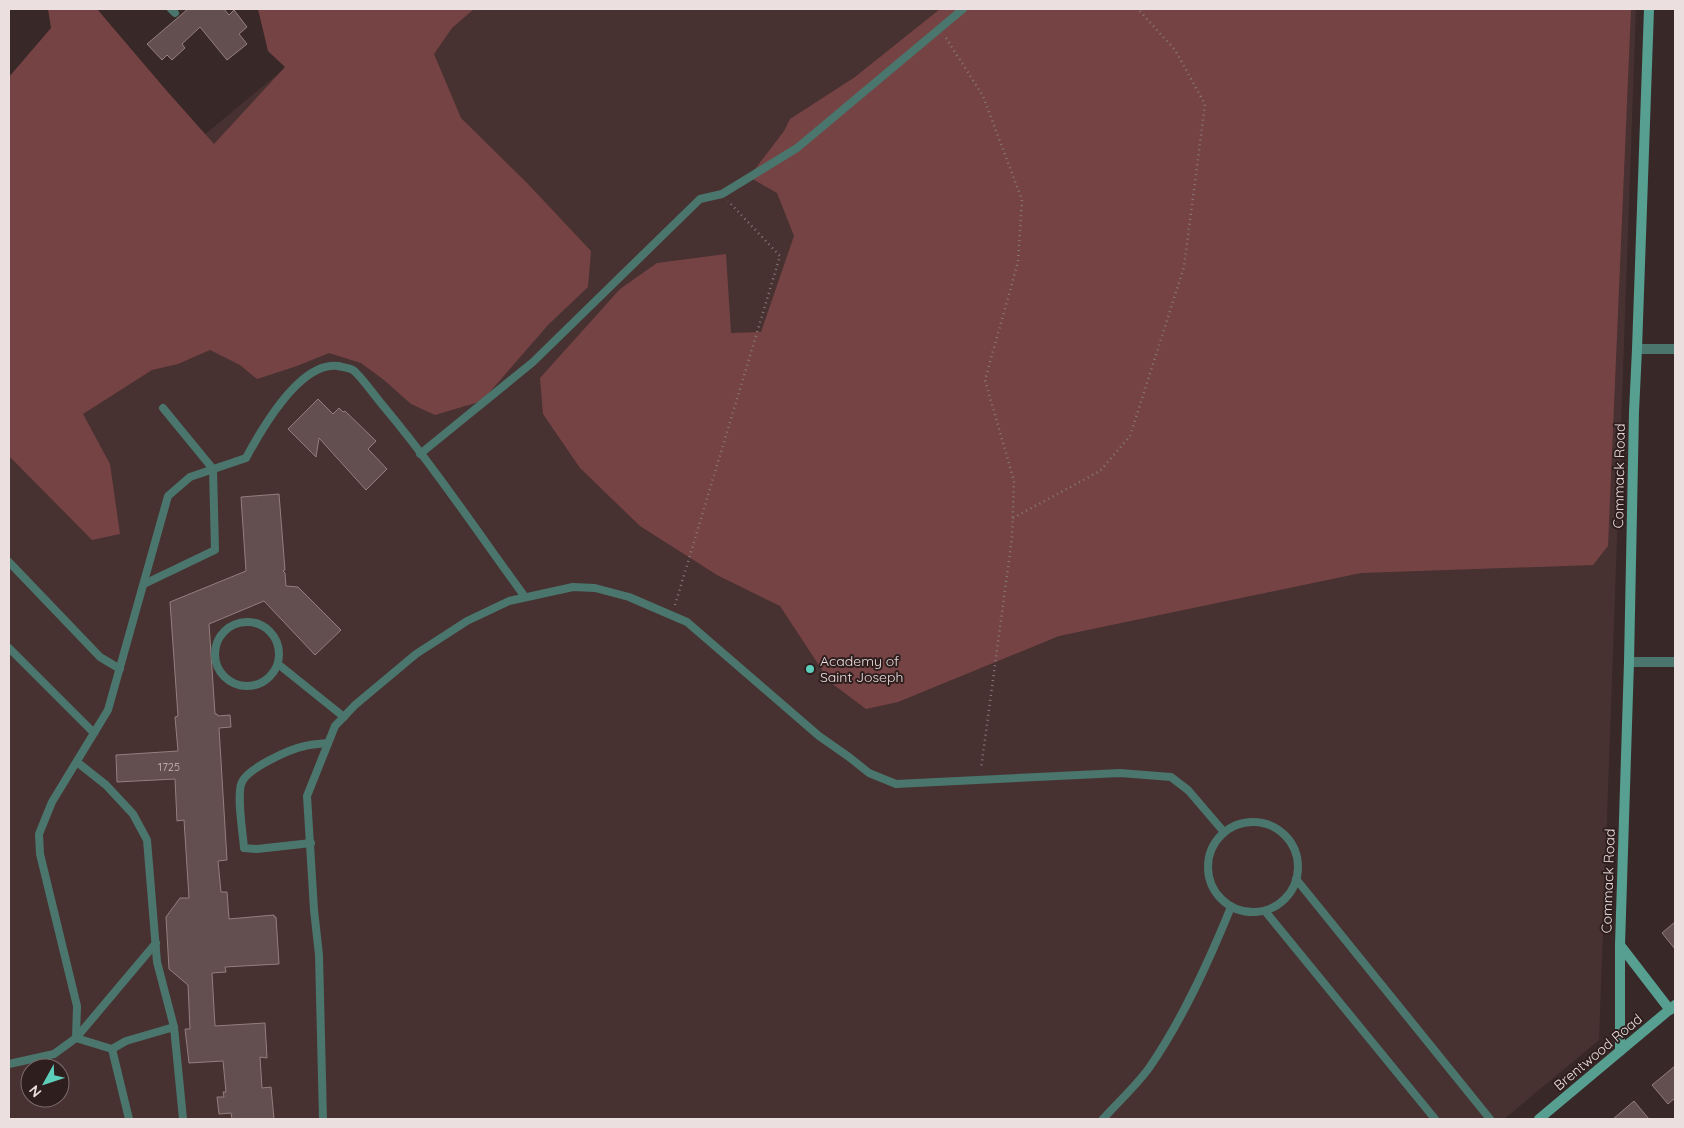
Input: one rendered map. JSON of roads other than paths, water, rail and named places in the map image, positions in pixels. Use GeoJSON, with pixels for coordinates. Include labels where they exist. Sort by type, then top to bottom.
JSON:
{"type":"FeatureCollection","features":[{"type":"Feature","properties":{"kind":"street","name":"Commack Road"},"geometry":{"type":"LineString","coordinates":[[1620,1051],[1620,945],[1629,662],[1634,412],[1649,9]]}},
{"type":"Feature","properties":{"kind":"street"},"geometry":{"type":"LineString","coordinates":[[1637,350],[1675,348]]}},
{"type":"Feature","properties":{"kind":"street"},"geometry":{"type":"LineString","coordinates":[[1629,662],[1675,662]]}},
{"type":"Feature","properties":{"kind":"street","name":"Commack Road"},"geometry":{"type":"LineString","coordinates":[[1620,945],[1672,1007]]}},
{"type":"Feature","properties":{"kind":"street","name":"Brentwood Road"},"geometry":{"type":"LineString","coordinates":[[1539,1119],[1672,1007]]}},
{"type":"Feature","properties":{"kind":"lane"},"geometry":{"type":"LineString","coordinates":[[420,454],[533,362],[700,199],[722,194],[797,148],[963,9]]}},
{"type":"Feature","properties":{"kind":"lane"},"geometry":{"type":"LineString","coordinates":[[76,1038],[77,1006],[40,854],[39,834],[52,802],[108,710],[168,496],[190,477],[246,458],[263,427],[287,394],[315,372],[324,367],[337,366],[352,370],[400,427],[525,597]]}},
{"type":"Feature","properties":{"kind":"lane"},"geometry":{"type":"LineString","coordinates":[[144,584],[215,550],[213,469],[163,408]]}},
{"type":"Feature","properties":{"kind":"lane"},"geometry":{"type":"LineString","coordinates":[[9,562],[100,657],[120,669]]}},
{"type":"Feature","properties":{"kind":"lane"},"geometry":{"type":"LineString","coordinates":[[324,1119],[319,955],[314,910],[307,796],[335,726],[355,705],[416,654],[467,621],[508,601],[573,587],[595,588],[629,598],[687,622],[819,736],[869,773],[896,784],[1120,773],[1172,777],[1188,790],[1224,832]]}},
{"type":"Feature","properties":{"kind":"lane"},"geometry":{"type":"LineString","coordinates":[[251,621],[261,624],[276,639],[279,649],[278,664],[276,670],[269,678],[260,684],[238,685],[221,673],[216,663],[214,652],[222,632],[231,625],[251,621]]}},
{"type":"Feature","properties":{"kind":"lane"},"geometry":{"type":"LineString","coordinates":[[9,648],[94,733]]}},
{"type":"Feature","properties":{"kind":"lane"},"geometry":{"type":"LineString","coordinates":[[278,664],[344,717]]}},
{"type":"Feature","properties":{"kind":"lane"},"geometry":{"type":"LineString","coordinates":[[310,843],[257,850],[244,848],[240,799],[242,782],[252,771],[284,752],[305,745],[328,744]]}},
{"type":"Feature","properties":{"kind":"lane"},"geometry":{"type":"LineString","coordinates":[[77,762],[106,785],[133,814],[147,840],[157,962],[174,1027],[183,1119]]}},
{"type":"Feature","properties":{"kind":"lane"},"geometry":{"type":"LineString","coordinates":[[1258,822],[1275,828],[1288,839],[1296,855],[1298,873],[1296,879],[1292,890],[1281,903],[1265,911],[1248,912],[1231,907],[1217,895],[1209,880],[1208,862],[1213,845],[1224,832],[1240,824],[1258,822]]}},
{"type":"Feature","properties":{"kind":"lane"},"geometry":{"type":"LineString","coordinates":[[1296,879],[1490,1119]]}},
{"type":"Feature","properties":{"kind":"lane"},"geometry":{"type":"LineString","coordinates":[[1103,1119],[1148,1069],[1172,1034],[1217,942],[1231,907]]}},
{"type":"Feature","properties":{"kind":"lane"},"geometry":{"type":"LineString","coordinates":[[1265,911],[1435,1119]]}},
{"type":"Feature","properties":{"kind":"lane"},"geometry":{"type":"LineString","coordinates":[[9,1064],[54,1054],[76,1038],[156,943]]}},
{"type":"Feature","properties":{"kind":"lane"},"geometry":{"type":"LineString","coordinates":[[76,1038],[112,1049],[126,1041],[174,1027]]}},
{"type":"Feature","properties":{"kind":"lane"},"geometry":{"type":"LineString","coordinates":[[112,1049],[128,1119]]}},
{"type":"Feature","properties":{"kind":"place","name":"Academy of Saint Joseph"},"geometry":{"type":"Point","coordinates":[810,669]}}]}
